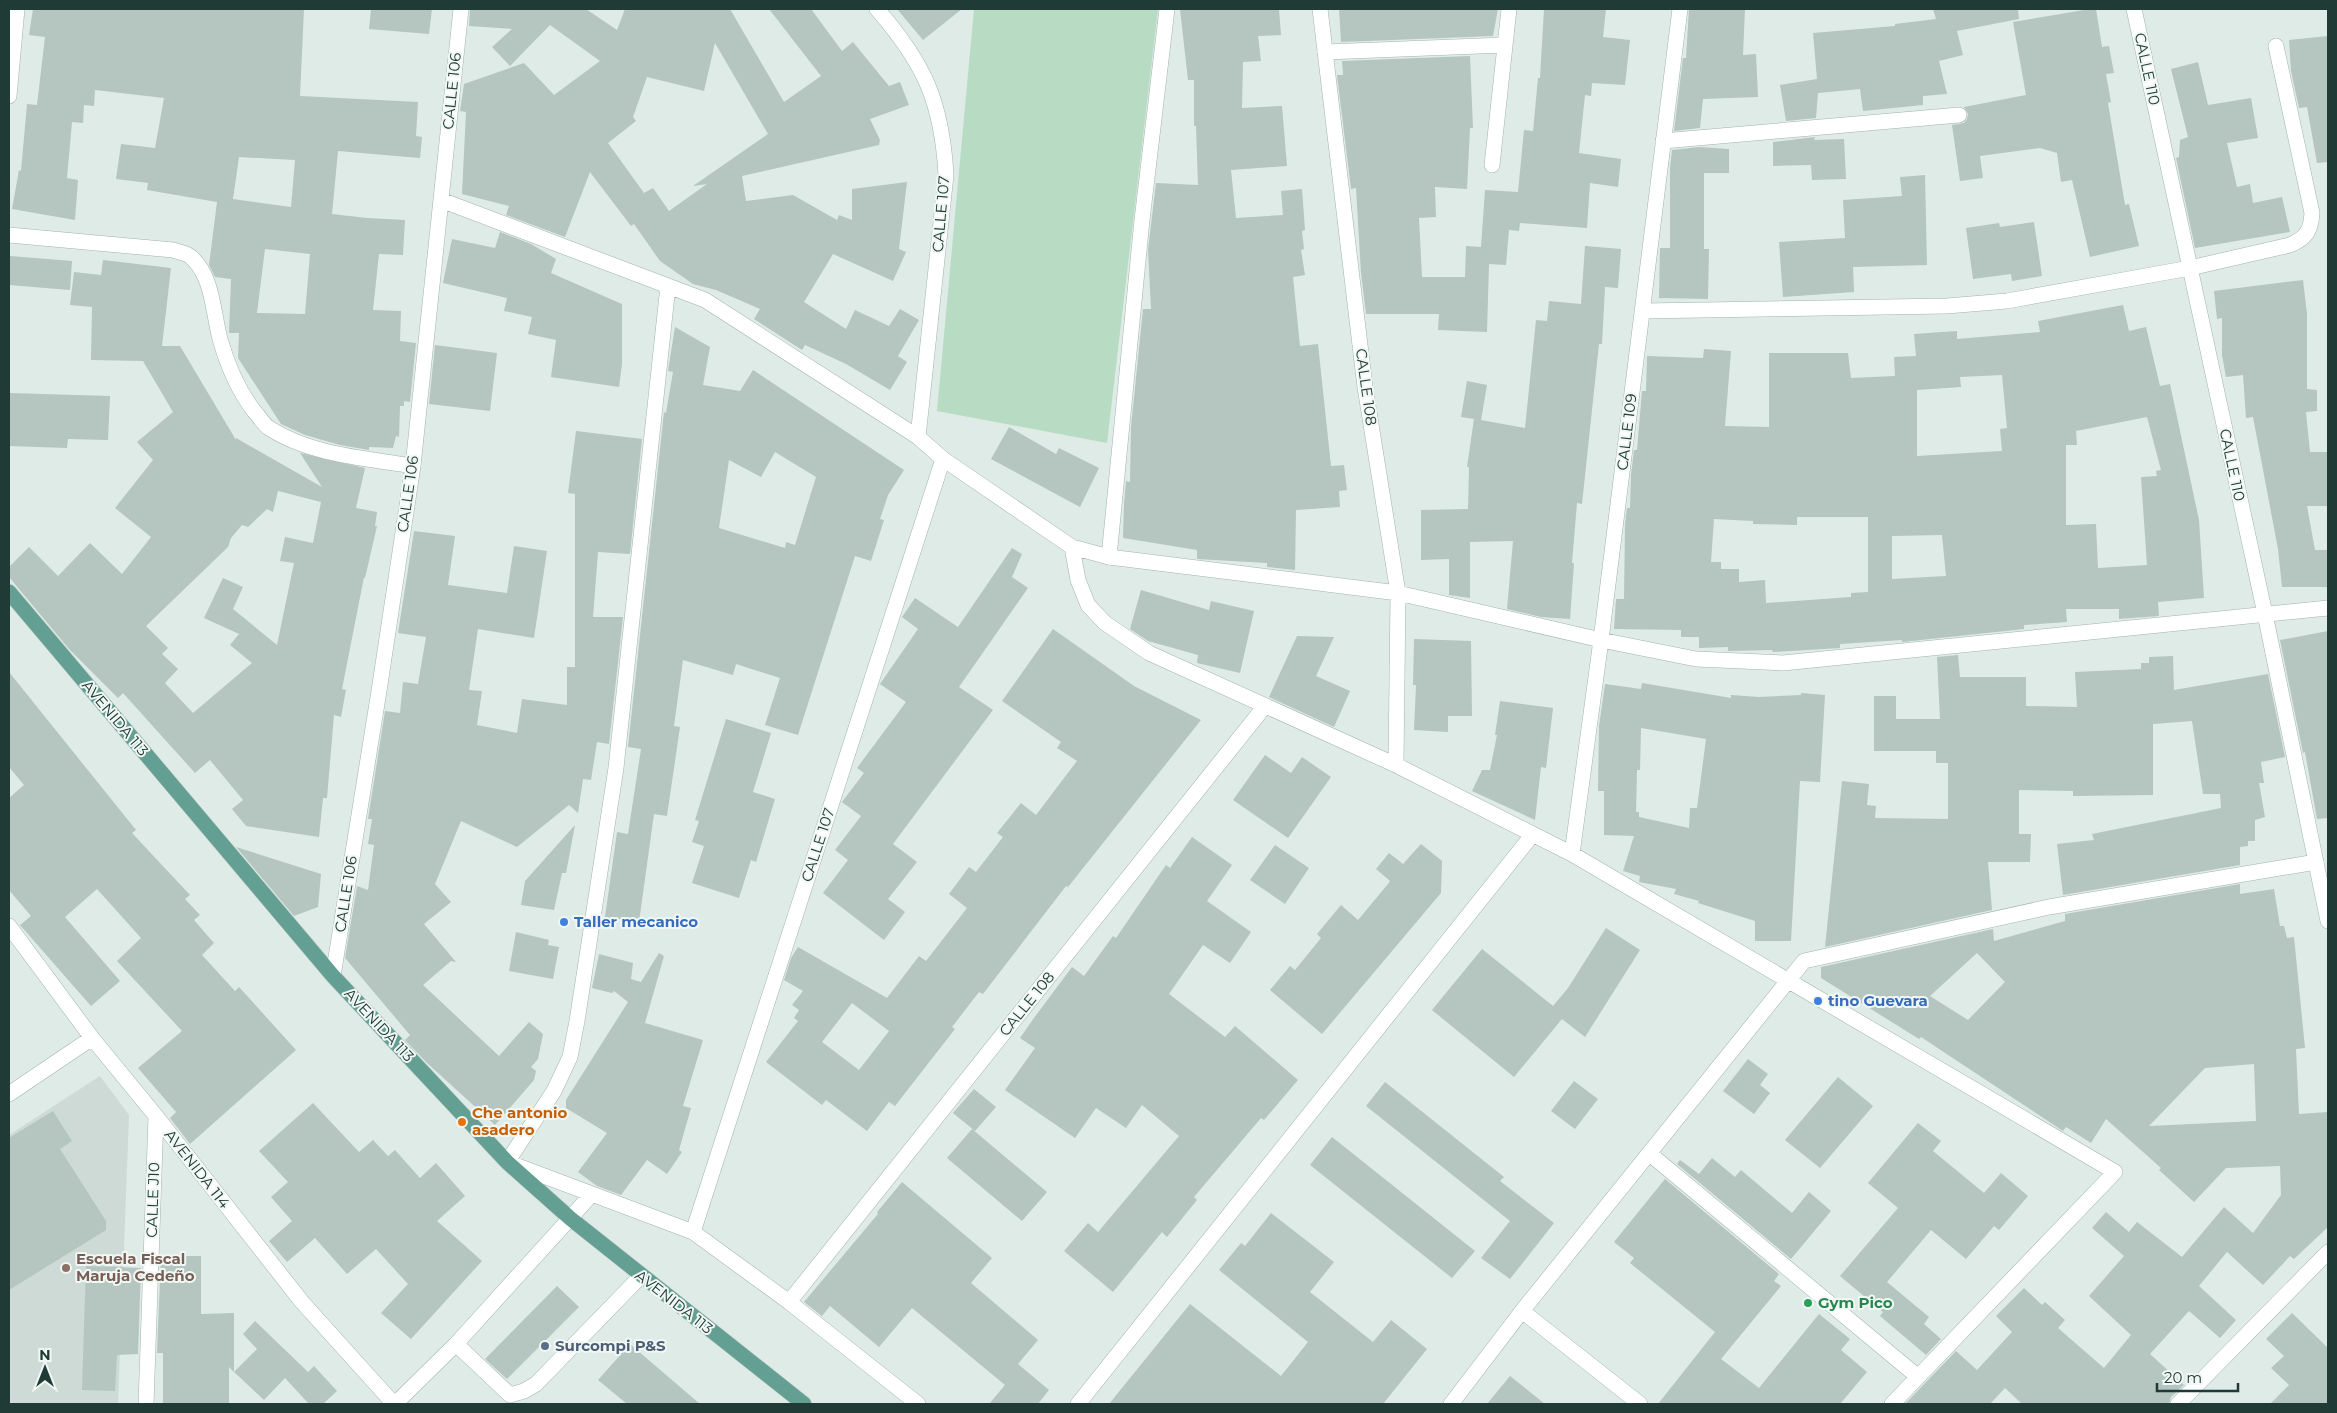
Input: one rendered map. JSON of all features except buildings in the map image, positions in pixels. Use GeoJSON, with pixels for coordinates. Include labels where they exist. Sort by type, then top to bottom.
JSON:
{"type":"FeatureCollection","features":[{"type":"Feature","properties":{"kind":"main road","name":"AVENIDA 113"},"geometry":{"type":"LineString","coordinates":[[9,592],[333,976],[507,1162],[641,1276],[804,1404]]}},
{"type":"Feature","properties":{"kind":"street"},"geometry":{"type":"LineString","coordinates":[[9,96],[17,9]]}},
{"type":"Feature","properties":{"kind":"street","name":"CALLE 106"},"geometry":{"type":"LineString","coordinates":[[333,976],[379,691],[412,466],[461,9]]}},
{"type":"Feature","properties":{"kind":"street","name":"CALLE 107"},"geometry":{"type":"LineString","coordinates":[[878,9],[903,38],[925,78],[939,113],[944,142],[946,175],[918,437]]}},
{"type":"Feature","properties":{"kind":"street"},"geometry":{"type":"LineString","coordinates":[[1109,557],[1142,220],[1167,9]]}},
{"type":"Feature","properties":{"kind":"street","name":"CALLE 108"},"geometry":{"type":"LineString","coordinates":[[1320,9],[1365,387],[1398,593],[1396,764]]}},
{"type":"Feature","properties":{"kind":"street"},"geometry":{"type":"LineString","coordinates":[[1492,165],[1509,9]]}},
{"type":"Feature","properties":{"kind":"street","name":"CALLE 109"},"geometry":{"type":"LineString","coordinates":[[1572,854],[1643,312],[1680,9]]}},
{"type":"Feature","properties":{"kind":"street","name":"CALLE 110"},"geometry":{"type":"LineString","coordinates":[[2134,9],[2265,614],[2328,921]]}},
{"type":"Feature","properties":{"kind":"street"},"geometry":{"type":"LineString","coordinates":[[1325,52],[1505,45]]}},
{"type":"Feature","properties":{"kind":"street"},"geometry":{"type":"LineString","coordinates":[[1643,312],[1947,306],[2007,301],[2190,268],[2290,245],[2304,239],[2311,228],[2312,213],[2276,46]]}},
{"type":"Feature","properties":{"kind":"street"},"geometry":{"type":"LineString","coordinates":[[1663,141],[1959,115]]}},
{"type":"Feature","properties":{"kind":"street"},"geometry":{"type":"LineString","coordinates":[[441,200],[705,300],[918,437],[943,458],[1072,548],[1109,557],[1398,593],[1601,640],[1696,659],[1783,663],[1960,647],[2328,608]]}},
{"type":"Feature","properties":{"kind":"street"},"geometry":{"type":"LineString","coordinates":[[9,236],[173,250],[190,256],[202,273],[210,294],[220,339],[234,376],[245,399],[268,427],[301,444],[342,454],[412,466]]}},
{"type":"Feature","properties":{"kind":"street"},"geometry":{"type":"LineString","coordinates":[[668,286],[616,768],[577,1021],[570,1057],[554,1091],[507,1162],[693,1232],[789,1302],[918,1404]]}},
{"type":"Feature","properties":{"kind":"street","name":"CALLE 107"},"geometry":{"type":"LineString","coordinates":[[693,1232],[943,458]]}},
{"type":"Feature","properties":{"kind":"street"},"geometry":{"type":"LineString","coordinates":[[1072,548],[1078,580],[1088,605],[1105,623],[1149,653],[1396,764],[1572,854],[2115,1172],[1892,1404]]}},
{"type":"Feature","properties":{"kind":"street","name":"CALLE 108"},"geometry":{"type":"LineString","coordinates":[[789,1302],[1265,706]]}},
{"type":"Feature","properties":{"kind":"street"},"geometry":{"type":"LineString","coordinates":[[1078,1404],[1533,834]]}},
{"type":"Feature","properties":{"kind":"street"},"geometry":{"type":"LineString","coordinates":[[1451,1404],[1522,1312],[1804,961],[2049,907],[2316,862]]}},
{"type":"Feature","properties":{"kind":"street","name":"AVENIDA 114"},"geometry":{"type":"LineString","coordinates":[[9,926],[92,1038],[156,1116],[302,1302],[395,1404]]}},
{"type":"Feature","properties":{"kind":"street"},"geometry":{"type":"LineString","coordinates":[[9,1094],[92,1038]]}},
{"type":"Feature","properties":{"kind":"street","name":"CALLE J10"},"geometry":{"type":"LineString","coordinates":[[146,1404],[156,1116]]}},
{"type":"Feature","properties":{"kind":"street"},"geometry":{"type":"LineString","coordinates":[[1650,1154],[1918,1376]]}},
{"type":"Feature","properties":{"kind":"street"},"geometry":{"type":"LineString","coordinates":[[395,1404],[456,1344],[592,1194]]}},
{"type":"Feature","properties":{"kind":"street"},"geometry":{"type":"LineString","coordinates":[[2178,1404],[2328,1252]]}},
{"type":"Feature","properties":{"kind":"street"},"geometry":{"type":"LineString","coordinates":[[456,1344],[510,1395],[524,1391],[536,1384],[641,1276]]}},
{"type":"Feature","properties":{"kind":"street"},"geometry":{"type":"LineString","coordinates":[[1522,1312],[1640,1404]]}},
{"type":"Feature","properties":{"kind":"shaded area","name":"Escuela Fiscal Maruja Cedeño"},"geometry":{"type":"Polygon","coordinates":[[[100,1076],[129,1115],[118,1404],[12,1404],[9,1400],[9,1135],[100,1076]]]}},
{"type":"Feature","properties":{"kind":"green space"},"geometry":{"type":"Polygon","coordinates":[[[974,9],[1158,9],[1107,443],[937,411],[974,9]]]}},
{"type":"Feature","properties":{"kind":"place","name":"Taller mecanico"},"geometry":{"type":"Point","coordinates":[564,922]}},
{"type":"Feature","properties":{"kind":"place","name":"tino Guevara"},"geometry":{"type":"Point","coordinates":[1818,1001]}},
{"type":"Feature","properties":{"kind":"place","name":"Che antonio asadero"},"geometry":{"type":"Point","coordinates":[462,1122]}},
{"type":"Feature","properties":{"kind":"place","name":"Escuela Fiscal Maruja Cedeño"},"geometry":{"type":"Point","coordinates":[66,1268]}},
{"type":"Feature","properties":{"kind":"place","name":"Gym Pico"},"geometry":{"type":"Point","coordinates":[1808,1303]}},
{"type":"Feature","properties":{"kind":"place","name":"Surcompi P&S"},"geometry":{"type":"Point","coordinates":[545,1346]}}]}
